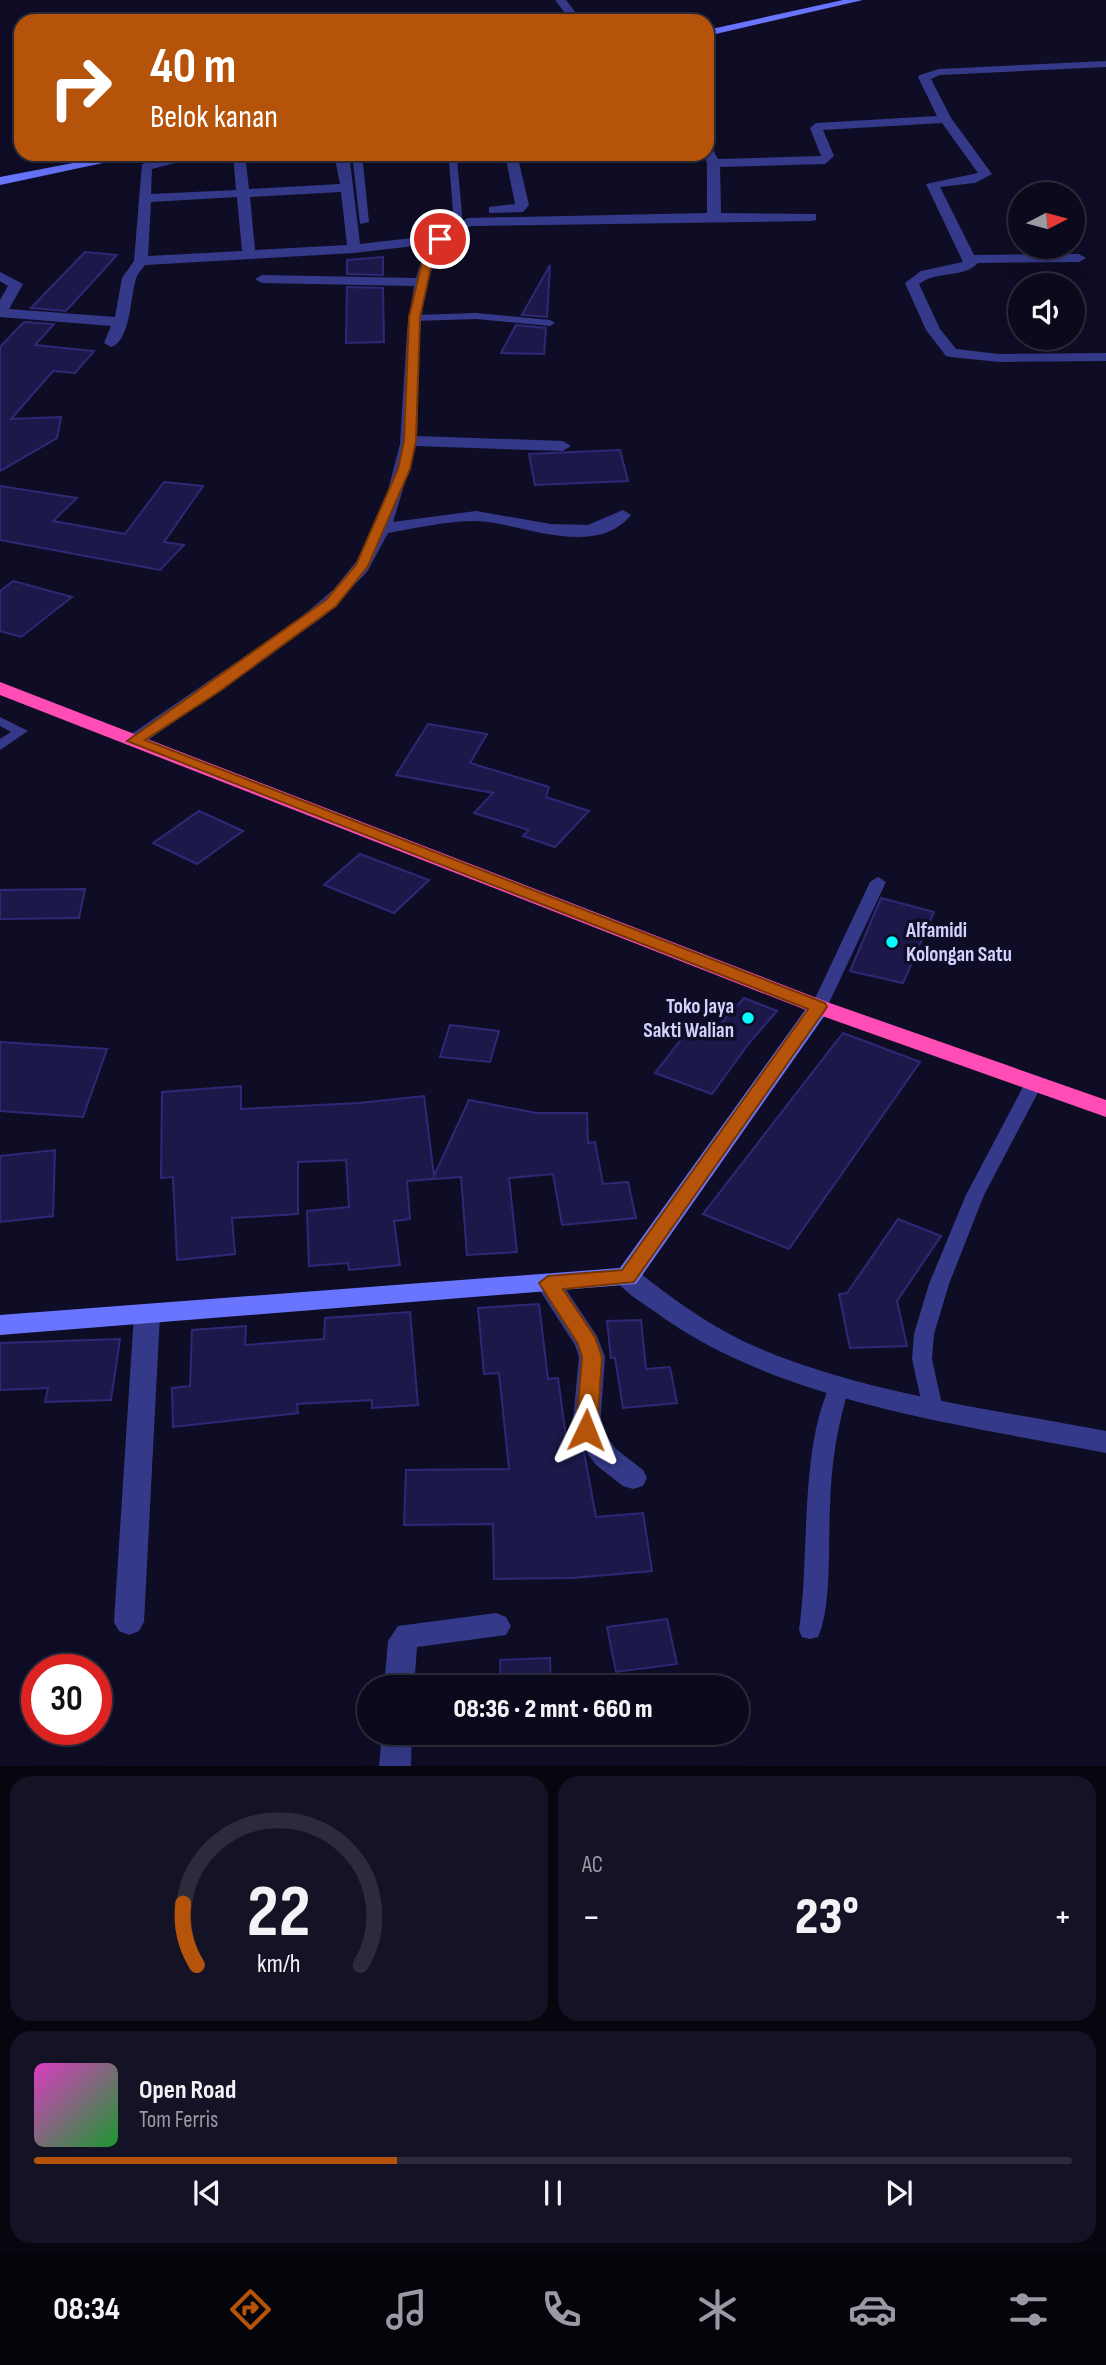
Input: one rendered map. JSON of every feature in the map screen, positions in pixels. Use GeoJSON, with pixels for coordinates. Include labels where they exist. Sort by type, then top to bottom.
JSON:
{"type":"FeatureCollection","features":[{"type":"Feature","properties":{"kind":"highway"},"geometry":{"type":"LineString","coordinates":[[0,688],[819,1007],[1106,1108]]}},
{"type":"Feature","properties":{"kind":"street"},"geometry":{"type":"LineString","coordinates":[[560,0],[572,14]]}},
{"type":"Feature","properties":{"kind":"street"},"geometry":{"type":"LineString","coordinates":[[714,31],[858,0]]}},
{"type":"Feature","properties":{"kind":"street"},"geometry":{"type":"LineString","coordinates":[[1106,64],[926,74],[925,83],[945,119],[986,174],[975,179],[932,184],[971,263],[965,267],[923,273],[912,283],[933,330],[951,353],[999,358],[1106,357]]}},
{"type":"Feature","properties":{"kind":"street"},"geometry":{"type":"LineString","coordinates":[[714,156],[825,160],[828,156],[816,128],[820,126],[945,119]]}},
{"type":"Feature","properties":{"kind":"street"},"geometry":{"type":"LineString","coordinates":[[0,181],[103,161]]}},
{"type":"Feature","properties":{"kind":"street"},"geometry":{"type":"LineString","coordinates":[[111,343],[120,322],[129,278],[141,261],[144,198],[149,165],[169,161]]}},
{"type":"Feature","properties":{"kind":"street"},"geometry":{"type":"LineString","coordinates":[[240,161],[248,255]]}},
{"type":"Feature","properties":{"kind":"street"},"geometry":{"type":"LineString","coordinates":[[341,161],[354,249]]}},
{"type":"Feature","properties":{"kind":"street"},"geometry":{"type":"LineString","coordinates":[[479,210],[509,210],[522,205],[512,161]]}},
{"type":"Feature","properties":{"kind":"street"},"geometry":{"type":"LineString","coordinates":[[711,161],[716,210],[711,218]]}},
{"type":"Feature","properties":{"kind":"street"},"geometry":{"type":"LineString","coordinates":[[144,198],[346,188]]}},
{"type":"Feature","properties":{"kind":"street"},"geometry":{"type":"LineString","coordinates":[[134,741],[215,688],[331,603],[362,566],[404,469],[410,441],[415,317],[428,258],[440,239],[458,224],[811,217]]}},
{"type":"Feature","properties":{"kind":"street"},"geometry":{"type":"LineString","coordinates":[[141,261],[354,249],[440,239]]}},
{"type":"Feature","properties":{"kind":"street"},"geometry":{"type":"LineString","coordinates":[[969,259],[1008,259]]}},
{"type":"Feature","properties":{"kind":"street"},"geometry":{"type":"LineString","coordinates":[[0,276],[16,284],[0,313],[120,322]]}},
{"type":"Feature","properties":{"kind":"street"},"geometry":{"type":"LineString","coordinates":[[262,279],[422,282]]}},
{"type":"Feature","properties":{"kind":"street"},"geometry":{"type":"LineString","coordinates":[[410,441],[563,446]]}},
{"type":"Feature","properties":{"kind":"street"},"geometry":{"type":"LineString","coordinates":[[379,530],[458,516],[480,516],[558,531],[579,530],[612,525],[623,515]]}},
{"type":"Feature","properties":{"kind":"street"},"geometry":{"type":"LineString","coordinates":[[627,1277],[819,1007]]}},
{"type":"Feature","properties":{"kind":"street"},"geometry":{"type":"LineString","coordinates":[[0,1325],[627,1277],[670,1311],[715,1338],[755,1357],[840,1385],[933,1409],[1106,1442]]}},
{"type":"Feature","properties":{"kind":"street"},"geometry":{"type":"LineString","coordinates":[[548,1283],[588,1343],[592,1357],[586,1430],[606,1457],[633,1478]]}},
{"type":"Feature","properties":{"kind":"street"},"geometry":{"type":"LineString","coordinates":[[129,1622],[147,1314]]}},
{"type":"Feature","properties":{"kind":"street"},"geometry":{"type":"LineString","coordinates":[[400,1675],[402,1641],[409,1634],[496,1626]]}},
{"type":"Feature","properties":{"kind":"street"},"geometry":{"type":"LineString","coordinates":[[395,1766],[396,1745]]}},
{"type":"Feature","properties":{"kind":"lane"},"geometry":{"type":"LineString","coordinates":[[359,161],[364,222]]}},
{"type":"Feature","properties":{"kind":"lane"},"geometry":{"type":"LineString","coordinates":[[454,161],[458,224]]}},
{"type":"Feature","properties":{"kind":"lane"},"geometry":{"type":"LineString","coordinates":[[415,317],[476,316],[550,323]]}},
{"type":"Feature","properties":{"kind":"lane"},"geometry":{"type":"LineString","coordinates":[[0,721],[21,731],[0,746]]}},
{"type":"Feature","properties":{"kind":"lane"},"geometry":{"type":"LineString","coordinates":[[819,1007],[878,882]]}},
{"type":"Feature","properties":{"kind":"lane"},"geometry":{"type":"LineString","coordinates":[[933,1409],[924,1371],[924,1334],[940,1284],[975,1195],[1033,1084]]}},
{"type":"Feature","properties":{"kind":"lane"},"geometry":{"type":"LineString","coordinates":[[810,1630],[816,1600],[824,1451],[830,1409],[840,1385]]}},
{"type":"Feature","properties":{"kind":"building"},"geometry":{"type":"Polygon","coordinates":[[[85,252],[117,255],[66,311],[31,308],[85,252]]]}},
{"type":"Feature","properties":{"kind":"building"},"geometry":{"type":"Polygon","coordinates":[[[383,257],[383,275],[347,274],[347,260],[383,257]]]}},
{"type":"Feature","properties":{"kind":"building"},"geometry":{"type":"Polygon","coordinates":[[[550,265],[547,317],[522,315],[550,265]]]}},
{"type":"Feature","properties":{"kind":"building"},"geometry":{"type":"Polygon","coordinates":[[[347,287],[383,288],[384,342],[346,343],[347,287]]]}},
{"type":"Feature","properties":{"kind":"building"},"geometry":{"type":"Polygon","coordinates":[[[24,322],[54,324],[35,345],[94,351],[75,373],[53,371],[11,419],[61,417],[57,438],[0,471],[0,347],[24,322]]]}},
{"type":"Feature","properties":{"kind":"building"},"geometry":{"type":"Polygon","coordinates":[[[516,325],[546,328],[544,354],[501,353],[516,325]]]}},
{"type":"Feature","properties":{"kind":"building"},"geometry":{"type":"Polygon","coordinates":[[[620,450],[628,481],[535,485],[529,454],[620,450]]]}},
{"type":"Feature","properties":{"kind":"building"},"geometry":{"type":"Polygon","coordinates":[[[164,482],[203,486],[164,542],[184,545],[160,570],[0,540],[0,486],[77,498],[53,521],[125,534],[164,482]]]}},
{"type":"Feature","properties":{"kind":"building"},"geometry":{"type":"Polygon","coordinates":[[[13,581],[72,597],[21,637],[0,631],[0,591],[13,581]]]}},
{"type":"Feature","properties":{"kind":"building"},"geometry":{"type":"Polygon","coordinates":[[[428,724],[487,734],[470,763],[549,787],[546,797],[589,811],[555,847],[523,836],[529,830],[474,813],[493,793],[396,775],[428,724]]]}},
{"type":"Feature","properties":{"kind":"building"},"geometry":{"type":"Polygon","coordinates":[[[199,811],[243,831],[197,864],[153,843],[199,811]]]}},
{"type":"Feature","properties":{"kind":"building"},"geometry":{"type":"Polygon","coordinates":[[[360,854],[429,880],[394,913],[324,885],[360,854]]]}},
{"type":"Feature","properties":{"kind":"building"},"geometry":{"type":"Polygon","coordinates":[[[85,889],[79,918],[0,919],[0,890],[85,889]]]}},
{"type":"Feature","properties":{"kind":"building","name":"Alfamidi Kolongan Satu"},"geometry":{"type":"Polygon","coordinates":[[[881,898],[934,912],[903,983],[850,971],[881,898]]]}},
{"type":"Feature","properties":{"kind":"building"},"geometry":{"type":"Polygon","coordinates":[[[744,998],[777,1011],[749,1043],[712,1094],[655,1073],[690,1028],[710,1035],[744,998]]]}},
{"type":"Feature","properties":{"kind":"building"},"geometry":{"type":"Polygon","coordinates":[[[450,1025],[499,1031],[490,1062],[440,1057],[450,1025]]]}},
{"type":"Feature","properties":{"kind":"building"},"geometry":{"type":"Polygon","coordinates":[[[843,1033],[920,1062],[789,1249],[703,1214],[843,1033]]]}},
{"type":"Feature","properties":{"kind":"building"},"geometry":{"type":"Polygon","coordinates":[[[0,1042],[107,1049],[83,1117],[0,1111],[0,1042]]]}},
{"type":"Feature","properties":{"kind":"building"},"geometry":{"type":"Polygon","coordinates":[[[241,1086],[241,1109],[359,1103],[424,1096],[434,1176],[469,1100],[536,1113],[587,1113],[588,1143],[595,1142],[603,1184],[628,1182],[636,1218],[562,1225],[553,1174],[509,1178],[517,1252],[467,1255],[461,1177],[407,1181],[410,1219],[394,1221],[400,1265],[349,1270],[348,1263],[309,1266],[307,1211],[349,1207],[346,1160],[298,1162],[298,1214],[232,1218],[235,1254],[177,1260],[173,1177],[161,1178],[162,1092],[241,1086]]]}},
{"type":"Feature","properties":{"kind":"building"},"geometry":{"type":"Polygon","coordinates":[[[55,1150],[53,1216],[0,1222],[0,1156],[55,1150]]]}},
{"type":"Feature","properties":{"kind":"building"},"geometry":{"type":"Polygon","coordinates":[[[898,1219],[941,1236],[897,1301],[907,1346],[850,1348],[839,1294],[847,1293],[898,1219]]]}},
{"type":"Feature","properties":{"kind":"building"},"geometry":{"type":"Polygon","coordinates":[[[539,1304],[548,1379],[558,1378],[566,1437],[572,1436],[584,1453],[596,1517],[643,1513],[652,1571],[572,1578],[494,1579],[493,1524],[404,1525],[406,1470],[509,1469],[499,1373],[484,1374],[478,1308],[539,1304]]]}},
{"type":"Feature","properties":{"kind":"building"},"geometry":{"type":"Polygon","coordinates":[[[410,1312],[418,1405],[372,1408],[372,1400],[297,1404],[298,1413],[173,1427],[172,1388],[190,1386],[192,1330],[246,1326],[245,1345],[324,1339],[325,1318],[410,1312]]]}},
{"type":"Feature","properties":{"kind":"building"},"geometry":{"type":"Polygon","coordinates":[[[641,1320],[646,1369],[670,1367],[677,1403],[623,1408],[615,1358],[611,1358],[607,1321],[641,1320]]]}},
{"type":"Feature","properties":{"kind":"building"},"geometry":{"type":"Polygon","coordinates":[[[120,1339],[111,1400],[45,1402],[48,1388],[0,1390],[0,1343],[120,1339]]]}},
{"type":"Feature","properties":{"kind":"building"},"geometry":{"type":"Polygon","coordinates":[[[667,1619],[677,1664],[616,1672],[607,1627],[667,1619]]]}},
{"type":"Feature","properties":{"kind":"building"},"geometry":{"type":"Polygon","coordinates":[[[550,1658],[551,1675],[501,1675],[500,1660],[550,1658]]]}},
{"type":"Feature","properties":{"kind":"place","name":"Alfamidi Kolongan Satu"},"geometry":{"type":"Point","coordinates":[892,942]}},
{"type":"Feature","properties":{"kind":"place","name":"Toko Jaya Sakti Walian"},"geometry":{"type":"Point","coordinates":[748,1018]}},
{"type":"Feature","properties":{"kind":"route"},"geometry":{"type":"LineString","coordinates":[[440,239],[428,258],[415,317],[410,441],[404,469],[362,566],[331,603],[215,688],[134,741],[819,1007],[627,1277],[548,1283],[588,1343],[592,1357],[586,1430]]}}]}
